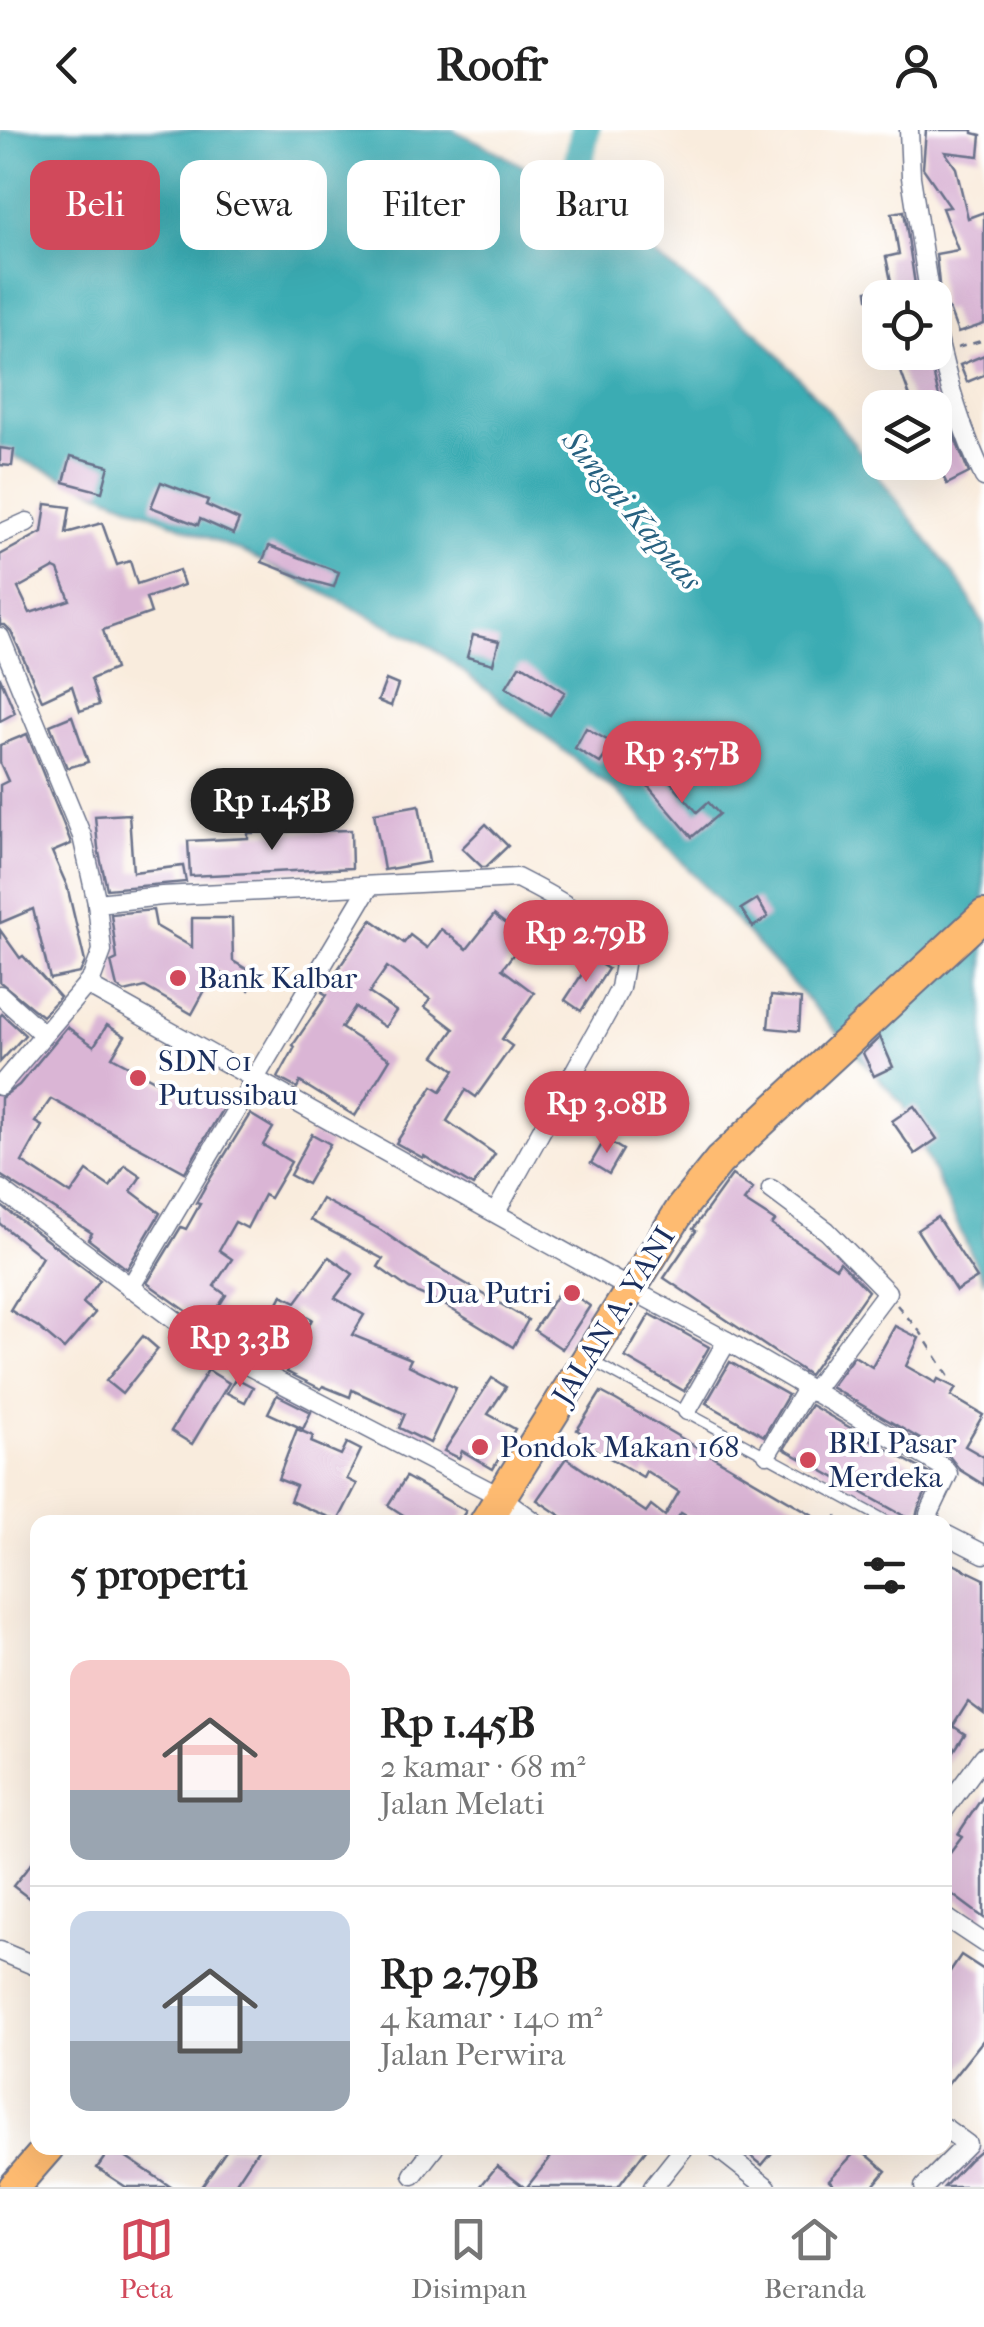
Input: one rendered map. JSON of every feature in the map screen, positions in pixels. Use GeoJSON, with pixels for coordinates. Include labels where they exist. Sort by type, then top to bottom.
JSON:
{"type":"FeatureCollection","features":[{"type":"Feature","properties":{"kind":"highway","name":"JALAN A. YANI"},"geometry":{"type":"LineString","coordinates":[[493,1510],[683,1206],[719,1161],[984,915]]}},
{"type":"Feature","properties":{"kind":"highway"},"geometry":{"type":"LineString","coordinates":[[14,2187],[42,2155]]}},
{"type":"Feature","properties":{"kind":"street"},"geometry":{"type":"LineString","coordinates":[[909,130],[911,176],[927,280]]}},
{"type":"Feature","properties":{"kind":"street"},"geometry":{"type":"LineString","coordinates":[[946,370],[969,447],[984,477]]}},
{"type":"Feature","properties":{"kind":"street"},"geometry":{"type":"LineString","coordinates":[[0,534],[27,522]]}},
{"type":"Feature","properties":{"kind":"street"},"geometry":{"type":"LineString","coordinates":[[0,637],[82,836],[97,903],[102,951],[87,984],[0,1086]]}},
{"type":"Feature","properties":{"kind":"street"},"geometry":{"type":"LineString","coordinates":[[97,903],[162,896],[516,878],[567,904],[607,937],[624,964],[620,988],[496,1212]]}},
{"type":"Feature","properties":{"kind":"street"},"geometry":{"type":"LineString","coordinates":[[130,1288],[369,887]]}},
{"type":"Feature","properties":{"kind":"street"},"geometry":{"type":"LineString","coordinates":[[87,984],[618,1282]]}},
{"type":"Feature","properties":{"kind":"street"},"geometry":{"type":"LineString","coordinates":[[0,995],[43,1034]]}},
{"type":"Feature","properties":{"kind":"street"},"geometry":{"type":"LineString","coordinates":[[0,1189],[130,1288],[239,1361],[493,1510]]}},
{"type":"Feature","properties":{"kind":"street"},"geometry":{"type":"LineString","coordinates":[[767,1454],[809,1391],[887,1292],[827,1231],[771,1189]]}},
{"type":"Feature","properties":{"kind":"street"},"geometry":{"type":"LineString","coordinates":[[646,1298],[943,1467],[948,1474],[929,1515]]}},
{"type":"Feature","properties":{"kind":"street"},"geometry":{"type":"LineString","coordinates":[[687,1411],[727,1341]]}},
{"type":"Feature","properties":{"kind":"street"},"geometry":{"type":"LineString","coordinates":[[952,1538],[984,1554]]}},
{"type":"Feature","properties":{"kind":"street"},"geometry":{"type":"LineString","coordinates":[[952,1799],[984,1756]]}},
{"type":"Feature","properties":{"kind":"street"},"geometry":{"type":"LineString","coordinates":[[952,1922],[984,1943]]}},
{"type":"Feature","properties":{"kind":"street"},"geometry":{"type":"LineString","coordinates":[[0,1952],[30,1964]]}},
{"type":"Feature","properties":{"kind":"street"},"geometry":{"type":"LineString","coordinates":[[924,2187],[967,2144],[952,2133]]}},
{"type":"Feature","properties":{"kind":"street"},"geometry":{"type":"LineString","coordinates":[[413,2176],[429,2155]]}},
{"type":"Feature","properties":{"kind":"street"},"geometry":{"type":"LineString","coordinates":[[652,2187],[678,2155]]}},
{"type":"Feature","properties":{"kind":"street"},"geometry":{"type":"LineString","coordinates":[[725,2155],[767,2187]]}},
{"type":"Feature","properties":{"kind":"lane"},"geometry":{"type":"LineString","coordinates":[[588,1359],[876,1515]]}},
{"type":"Feature","properties":{"kind":"path"},"geometry":{"type":"LineString","coordinates":[[952,350],[984,340]]}},
{"type":"Feature","properties":{"kind":"path"},"geometry":{"type":"LineString","coordinates":[[887,1292],[921,1333],[949,1377]]}},
{"type":"Feature","properties":{"kind":"water","name":"Sungai Kapuas"},"geometry":{"type":"Polygon","coordinates":[[[0,130],[453,130],[520,165],[520,250],[648,250],[757,332],[829,411],[862,454],[862,480],[882,480],[964,588],[984,626],[984,1282],[902,1104],[624,798],[433,648],[245,553],[0,451],[0,130]]]}},
{"type":"Feature","properties":{"kind":"building"},"geometry":{"type":"Polygon","coordinates":[[[926,130],[973,130],[981,135],[979,156],[945,152],[956,168],[968,218],[984,212],[984,324],[958,333],[952,317],[952,280],[939,280],[936,254],[958,250],[942,208],[950,207],[923,168],[926,130]]]}},
{"type":"Feature","properties":{"kind":"building"},"geometry":{"type":"Polygon","coordinates":[[[904,211],[914,280],[891,280],[886,257],[899,254],[892,213],[904,211]]]}},
{"type":"Feature","properties":{"kind":"building"},"geometry":{"type":"Polygon","coordinates":[[[984,355],[984,375],[967,382],[960,365],[984,355]]]}},
{"type":"Feature","properties":{"kind":"building"},"geometry":{"type":"Polygon","coordinates":[[[900,370],[932,370],[937,390],[908,390],[900,370]]]}},
{"type":"Feature","properties":{"kind":"building"},"geometry":{"type":"Polygon","coordinates":[[[952,431],[969,473],[947,484],[945,480],[952,480],[952,431]]]}},
{"type":"Feature","properties":{"kind":"building"},"geometry":{"type":"Polygon","coordinates":[[[0,448],[14,450],[12,466],[0,465],[0,448]]]}},
{"type":"Feature","properties":{"kind":"building"},"geometry":{"type":"Polygon","coordinates":[[[71,456],[109,466],[102,492],[64,482],[71,456]]]}},
{"type":"Feature","properties":{"kind":"building"},"geometry":{"type":"Polygon","coordinates":[[[161,482],[208,500],[206,505],[239,520],[233,534],[200,519],[198,525],[151,507],[161,482]]]}},
{"type":"Feature","properties":{"kind":"building"},"geometry":{"type":"Polygon","coordinates":[[[46,504],[70,507],[66,533],[102,523],[117,565],[130,561],[137,584],[179,570],[184,585],[146,598],[151,613],[103,630],[115,669],[91,679],[99,705],[80,711],[72,686],[42,700],[11,631],[0,625],[0,555],[42,532],[46,504]],[[54,568],[18,588],[30,613],[70,600],[54,568]]]}},
{"type":"Feature","properties":{"kind":"building"},"geometry":{"type":"Polygon","coordinates":[[[269,546],[339,572],[334,587],[262,562],[269,546]]]}},
{"type":"Feature","properties":{"kind":"building"},"geometry":{"type":"Polygon","coordinates":[[[473,635],[499,641],[493,664],[467,657],[473,635]]]}},
{"type":"Feature","properties":{"kind":"building"},"geometry":{"type":"Polygon","coordinates":[[[519,666],[565,692],[550,715],[506,687],[519,666]]]}},
{"type":"Feature","properties":{"kind":"building"},"geometry":{"type":"Polygon","coordinates":[[[0,677],[15,713],[0,721],[0,677]]]}},
{"type":"Feature","properties":{"kind":"building"},"geometry":{"type":"Polygon","coordinates":[[[386,680],[398,685],[391,706],[378,701],[386,680]]]}},
{"type":"Feature","properties":{"kind":"building"},"geometry":{"type":"Polygon","coordinates":[[[72,716],[88,762],[67,768],[50,725],[72,716]]]}},
{"type":"Feature","properties":{"kind":"building"},"geometry":{"type":"Polygon","coordinates":[[[586,728],[642,755],[632,772],[605,756],[600,763],[575,748],[586,728]]]}},
{"type":"Feature","properties":{"kind":"building"},"geometry":{"type":"Polygon","coordinates":[[[27,734],[70,840],[71,844],[52,852],[67,886],[85,962],[80,973],[50,979],[33,909],[0,923],[0,785],[8,781],[0,763],[0,745],[27,734]]]}},
{"type":"Feature","properties":{"kind":"building"},"geometry":{"type":"Polygon","coordinates":[[[662,772],[697,812],[708,802],[719,814],[692,837],[648,786],[662,772]]]}},
{"type":"Feature","properties":{"kind":"building"},"geometry":{"type":"Polygon","coordinates":[[[419,805],[429,862],[384,870],[374,813],[419,805]]]}},
{"type":"Feature","properties":{"kind":"building"},"geometry":{"type":"Polygon","coordinates":[[[129,814],[133,872],[183,866],[186,882],[107,889],[95,816],[129,814]]]}},
{"type":"Feature","properties":{"kind":"building"},"geometry":{"type":"Polygon","coordinates":[[[486,824],[508,846],[482,867],[462,848],[486,824]]]}},
{"type":"Feature","properties":{"kind":"building"},"geometry":{"type":"Polygon","coordinates":[[[351,830],[352,868],[190,876],[188,841],[248,838],[248,833],[351,830]]]}},
{"type":"Feature","properties":{"kind":"building"},"geometry":{"type":"Polygon","coordinates":[[[757,899],[768,917],[753,927],[741,909],[757,899]]]}},
{"type":"Feature","properties":{"kind":"building"},"geometry":{"type":"Polygon","coordinates":[[[153,910],[156,926],[192,947],[192,918],[232,918],[233,961],[258,976],[249,990],[216,970],[192,1014],[145,987],[125,992],[117,987],[111,962],[117,959],[111,914],[153,910]]]}},
{"type":"Feature","properties":{"kind":"building"},"geometry":{"type":"Polygon","coordinates":[[[494,915],[525,939],[502,969],[534,993],[502,1039],[512,1046],[476,1097],[466,1090],[447,1121],[495,1154],[473,1186],[396,1143],[433,1086],[441,1091],[455,1070],[435,1056],[454,1029],[425,1007],[430,999],[387,967],[369,993],[396,1011],[385,1027],[355,1007],[341,1028],[390,1059],[355,1116],[300,1082],[297,1088],[278,1078],[293,1045],[327,995],[322,992],[372,920],[404,943],[410,935],[427,948],[441,929],[467,949],[494,915]]]}},
{"type":"Feature","properties":{"kind":"building"},"geometry":{"type":"Polygon","coordinates":[[[0,930],[20,958],[23,956],[60,997],[42,1016],[0,982],[0,930]]]}},
{"type":"Feature","properties":{"kind":"building"},"geometry":{"type":"Polygon","coordinates":[[[592,959],[608,969],[581,1011],[565,1000],[592,959]]]}},
{"type":"Feature","properties":{"kind":"building"},"geometry":{"type":"Polygon","coordinates":[[[771,996],[801,999],[799,1031],[768,1028],[771,996]]]}},
{"type":"Feature","properties":{"kind":"building"},"geometry":{"type":"Polygon","coordinates":[[[0,1016],[25,1035],[0,1062],[0,1016]]]}},
{"type":"Feature","properties":{"kind":"building"},"geometry":{"type":"Polygon","coordinates":[[[107,1025],[125,1036],[112,1057],[197,1103],[204,1091],[226,1103],[185,1172],[51,1099],[35,1122],[42,1126],[22,1162],[71,1194],[87,1171],[110,1187],[125,1165],[141,1176],[131,1191],[160,1213],[127,1269],[88,1239],[92,1233],[0,1175],[1,1098],[19,1085],[67,1027],[94,1046],[107,1025]]]}},
{"type":"Feature","properties":{"kind":"building"},"geometry":{"type":"Polygon","coordinates":[[[880,1037],[893,1067],[874,1076],[863,1053],[880,1037]]]}},
{"type":"Feature","properties":{"kind":"building"},"geometry":{"type":"Polygon","coordinates":[[[914,1106],[937,1139],[915,1154],[892,1121],[914,1106]]]}},
{"type":"Feature","properties":{"kind":"building"},"geometry":{"type":"Polygon","coordinates":[[[250,1114],[273,1128],[263,1145],[291,1162],[270,1198],[264,1195],[247,1228],[235,1222],[219,1250],[232,1259],[214,1286],[226,1295],[217,1309],[260,1337],[282,1295],[296,1302],[329,1257],[353,1274],[335,1298],[364,1315],[352,1335],[411,1359],[408,1365],[456,1388],[430,1443],[399,1428],[405,1414],[352,1390],[350,1397],[323,1386],[321,1389],[287,1372],[312,1319],[293,1309],[266,1360],[216,1332],[147,1283],[181,1227],[186,1229],[200,1204],[196,1203],[250,1114]]]}},
{"type":"Feature","properties":{"kind":"building"},"geometry":{"type":"Polygon","coordinates":[[[312,1134],[330,1144],[307,1184],[290,1175],[312,1134]]]}},
{"type":"Feature","properties":{"kind":"building"},"geometry":{"type":"Polygon","coordinates":[[[605,1139],[623,1150],[609,1174],[591,1163],[605,1139]]]}},
{"type":"Feature","properties":{"kind":"building"},"geometry":{"type":"Polygon","coordinates":[[[732,1175],[753,1189],[744,1201],[775,1221],[772,1225],[836,1268],[840,1262],[868,1291],[809,1375],[664,1278],[732,1175]]]}},
{"type":"Feature","properties":{"kind":"building"},"geometry":{"type":"Polygon","coordinates":[[[322,1199],[379,1229],[528,1320],[513,1347],[443,1304],[409,1289],[378,1267],[383,1259],[310,1220],[322,1199]]]}},
{"type":"Feature","properties":{"kind":"building"},"geometry":{"type":"Polygon","coordinates":[[[0,1205],[100,1280],[83,1303],[95,1313],[64,1349],[10,1310],[42,1257],[0,1224],[0,1205]]]}},
{"type":"Feature","properties":{"kind":"building"},"geometry":{"type":"Polygon","coordinates":[[[937,1217],[977,1278],[956,1291],[917,1230],[937,1217]]]}},
{"type":"Feature","properties":{"kind":"building"},"geometry":{"type":"Polygon","coordinates":[[[562,1287],[590,1306],[562,1349],[534,1330],[562,1287]]]}},
{"type":"Feature","properties":{"kind":"building"},"geometry":{"type":"Polygon","coordinates":[[[650,1314],[709,1347],[684,1391],[625,1357],[650,1314]]]}},
{"type":"Feature","properties":{"kind":"building"},"geometry":{"type":"Polygon","coordinates":[[[895,1326],[919,1338],[906,1366],[936,1383],[938,1379],[956,1388],[951,1396],[983,1415],[965,1446],[984,1457],[984,1485],[960,1470],[949,1456],[831,1387],[854,1356],[872,1367],[895,1326]]]}},
{"type":"Feature","properties":{"kind":"building"},"geometry":{"type":"Polygon","coordinates":[[[143,1336],[158,1349],[122,1394],[106,1381],[143,1336]]]}},
{"type":"Feature","properties":{"kind":"building"},"geometry":{"type":"Polygon","coordinates":[[[730,1362],[788,1395],[764,1436],[706,1403],[730,1362]]]}},
{"type":"Feature","properties":{"kind":"building"},"geometry":{"type":"Polygon","coordinates":[[[208,1370],[229,1383],[192,1444],[171,1431],[208,1370]]]}},
{"type":"Feature","properties":{"kind":"building"},"geometry":{"type":"Polygon","coordinates":[[[236,1378],[253,1387],[245,1402],[227,1393],[236,1378]]]}},
{"type":"Feature","properties":{"kind":"building"},"geometry":{"type":"Polygon","coordinates":[[[492,1378],[506,1387],[488,1414],[515,1429],[493,1469],[462,1451],[459,1458],[444,1451],[492,1378]]]}},
{"type":"Feature","properties":{"kind":"building"},"geometry":{"type":"Polygon","coordinates":[[[601,1392],[813,1515],[666,1515],[679,1492],[646,1471],[643,1477],[589,1446],[592,1440],[577,1430],[601,1392]]]}},
{"type":"Feature","properties":{"kind":"building"},"geometry":{"type":"Polygon","coordinates":[[[277,1395],[311,1412],[303,1429],[268,1413],[277,1395]]]}},
{"type":"Feature","properties":{"kind":"building"},"geometry":{"type":"Polygon","coordinates":[[[811,1405],[933,1476],[917,1515],[902,1515],[784,1449],[811,1405]]]}},
{"type":"Feature","properties":{"kind":"building"},"geometry":{"type":"Polygon","coordinates":[[[297,1429],[313,1436],[311,1442],[341,1455],[347,1443],[361,1450],[347,1479],[357,1484],[341,1515],[324,1515],[290,1501],[296,1486],[278,1479],[297,1429]]]}},
{"type":"Feature","properties":{"kind":"building"},"geometry":{"type":"Polygon","coordinates":[[[566,1458],[646,1512],[651,1505],[664,1515],[560,1515],[537,1500],[566,1458]]]}},
{"type":"Feature","properties":{"kind":"building"},"geometry":{"type":"Polygon","coordinates":[[[406,1477],[466,1511],[463,1515],[403,1515],[388,1505],[406,1477]]]}},
{"type":"Feature","properties":{"kind":"building"},"geometry":{"type":"Polygon","coordinates":[[[952,1563],[984,1579],[984,1714],[968,1702],[953,1726],[965,1734],[952,1754],[952,1563]]]}},
{"type":"Feature","properties":{"kind":"building"},"geometry":{"type":"Polygon","coordinates":[[[984,1795],[984,1918],[952,1894],[952,1850],[962,1836],[958,1834],[984,1795]]]}},
{"type":"Feature","properties":{"kind":"building"},"geometry":{"type":"Polygon","coordinates":[[[30,1865],[30,1899],[13,1886],[30,1865]]]}},
{"type":"Feature","properties":{"kind":"building"},"geometry":{"type":"Polygon","coordinates":[[[961,1955],[984,1970],[984,2039],[952,2079],[952,1968],[961,1955]]]}},
{"type":"Feature","properties":{"kind":"building"},"geometry":{"type":"Polygon","coordinates":[[[984,2147],[984,2187],[944,2187],[970,2159],[984,2147]]]}},
{"type":"Feature","properties":{"kind":"building"},"geometry":{"type":"Polygon","coordinates":[[[106,2155],[123,2155],[171,2187],[126,2187],[97,2168],[106,2155]]]}},
{"type":"Feature","properties":{"kind":"building"},"geometry":{"type":"Polygon","coordinates":[[[223,2155],[254,2155],[233,2187],[201,2187],[223,2155]]]}},
{"type":"Feature","properties":{"kind":"building"},"geometry":{"type":"Polygon","coordinates":[[[552,2155],[642,2155],[618,2187],[527,2187],[552,2155]]]}},
{"type":"Feature","properties":{"kind":"building"},"geometry":{"type":"Polygon","coordinates":[[[750,2155],[770,2155],[762,2165],[750,2155]]]}},
{"type":"Feature","properties":{"kind":"building"},"geometry":{"type":"Polygon","coordinates":[[[852,2155],[867,2155],[886,2171],[872,2187],[836,2187],[829,2180],[852,2155]]]}},
{"type":"Feature","properties":{"kind":"building"},"geometry":{"type":"Polygon","coordinates":[[[497,2166],[524,2187],[480,2187],[497,2166]]]}},
{"type":"Feature","properties":{"kind":"waterway"},"geometry":{"type":"LineString","coordinates":[[579,160],[585,130]]}},
{"type":"Feature","properties":{"kind":"place","name":"Bank Kalbar"},"geometry":{"type":"Point","coordinates":[178,978]}},
{"type":"Feature","properties":{"kind":"place","name":"SDN 01 Putussibau"},"geometry":{"type":"Point","coordinates":[138,1078]}},
{"type":"Feature","properties":{"kind":"place","name":"Dua Putri"},"geometry":{"type":"Point","coordinates":[572,1293]}},
{"type":"Feature","properties":{"kind":"place","name":"Pondok Makan 168"},"geometry":{"type":"Point","coordinates":[480,1447]}},
{"type":"Feature","properties":{"kind":"place","name":"BRI Pasar Merdeka"},"geometry":{"type":"Point","coordinates":[808,1460]}}]}
